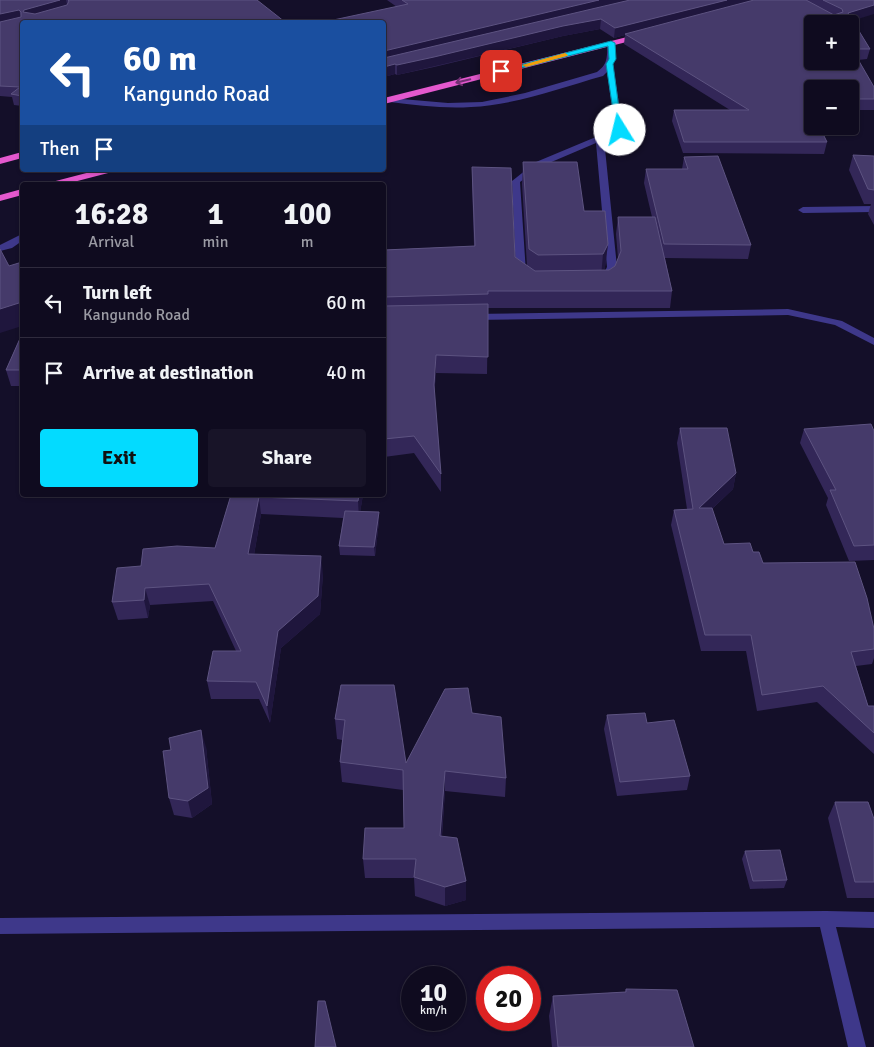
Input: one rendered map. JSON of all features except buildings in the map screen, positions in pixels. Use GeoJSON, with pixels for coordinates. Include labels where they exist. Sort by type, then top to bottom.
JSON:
{"type":"FeatureCollection","features":[{"type":"Feature","properties":{"kind":"highway"},"geometry":{"type":"LineString","coordinates":[[387,100],[648,34]]}},
{"type":"Feature","properties":{"kind":"highway"},"geometry":{"type":"LineString","coordinates":[[0,161],[20,156]]}},
{"type":"Feature","properties":{"kind":"highway"},"geometry":{"type":"LineString","coordinates":[[68,182],[102,172]]}},
{"type":"Feature","properties":{"kind":"highway"},"geometry":{"type":"LineString","coordinates":[[0,198],[20,193]]}},
{"type":"Feature","properties":{"kind":"street"},"geometry":{"type":"LineString","coordinates":[[387,100],[480,105],[502,101],[600,74],[607,70],[613,59],[611,43]]}},
{"type":"Feature","properties":{"kind":"street"},"geometry":{"type":"LineString","coordinates":[[534,283],[521,274],[516,181],[539,164],[620,130],[610,64]]}},
{"type":"Feature","properties":{"kind":"street"},"geometry":{"type":"LineString","coordinates":[[597,282],[606,282],[612,267],[600,140]]}},
{"type":"Feature","properties":{"kind":"street"},"geometry":{"type":"LineString","coordinates":[[803,210],[874,209]]}},
{"type":"Feature","properties":{"kind":"street"},"geometry":{"type":"LineString","coordinates":[[0,248],[9,246],[20,238]]}},
{"type":"Feature","properties":{"kind":"street"},"geometry":{"type":"LineString","coordinates":[[463,317],[788,312],[838,323],[874,342]]}},
{"type":"Feature","properties":{"kind":"street"},"geometry":{"type":"LineString","coordinates":[[826,919],[857,1047]]}},
{"type":"Feature","properties":{"kind":"street"},"geometry":{"type":"LineString","coordinates":[[0,926],[874,920]]}},
{"type":"Feature","properties":{"kind":"slow traffic"},"geometry":{"type":"LineString","coordinates":[[526,65],[565,55]]}},
{"type":"Feature","properties":{"kind":"route"},"geometry":{"type":"LineString","coordinates":[[501,71],[611,43],[613,59],[610,64],[620,130]]}}]}
